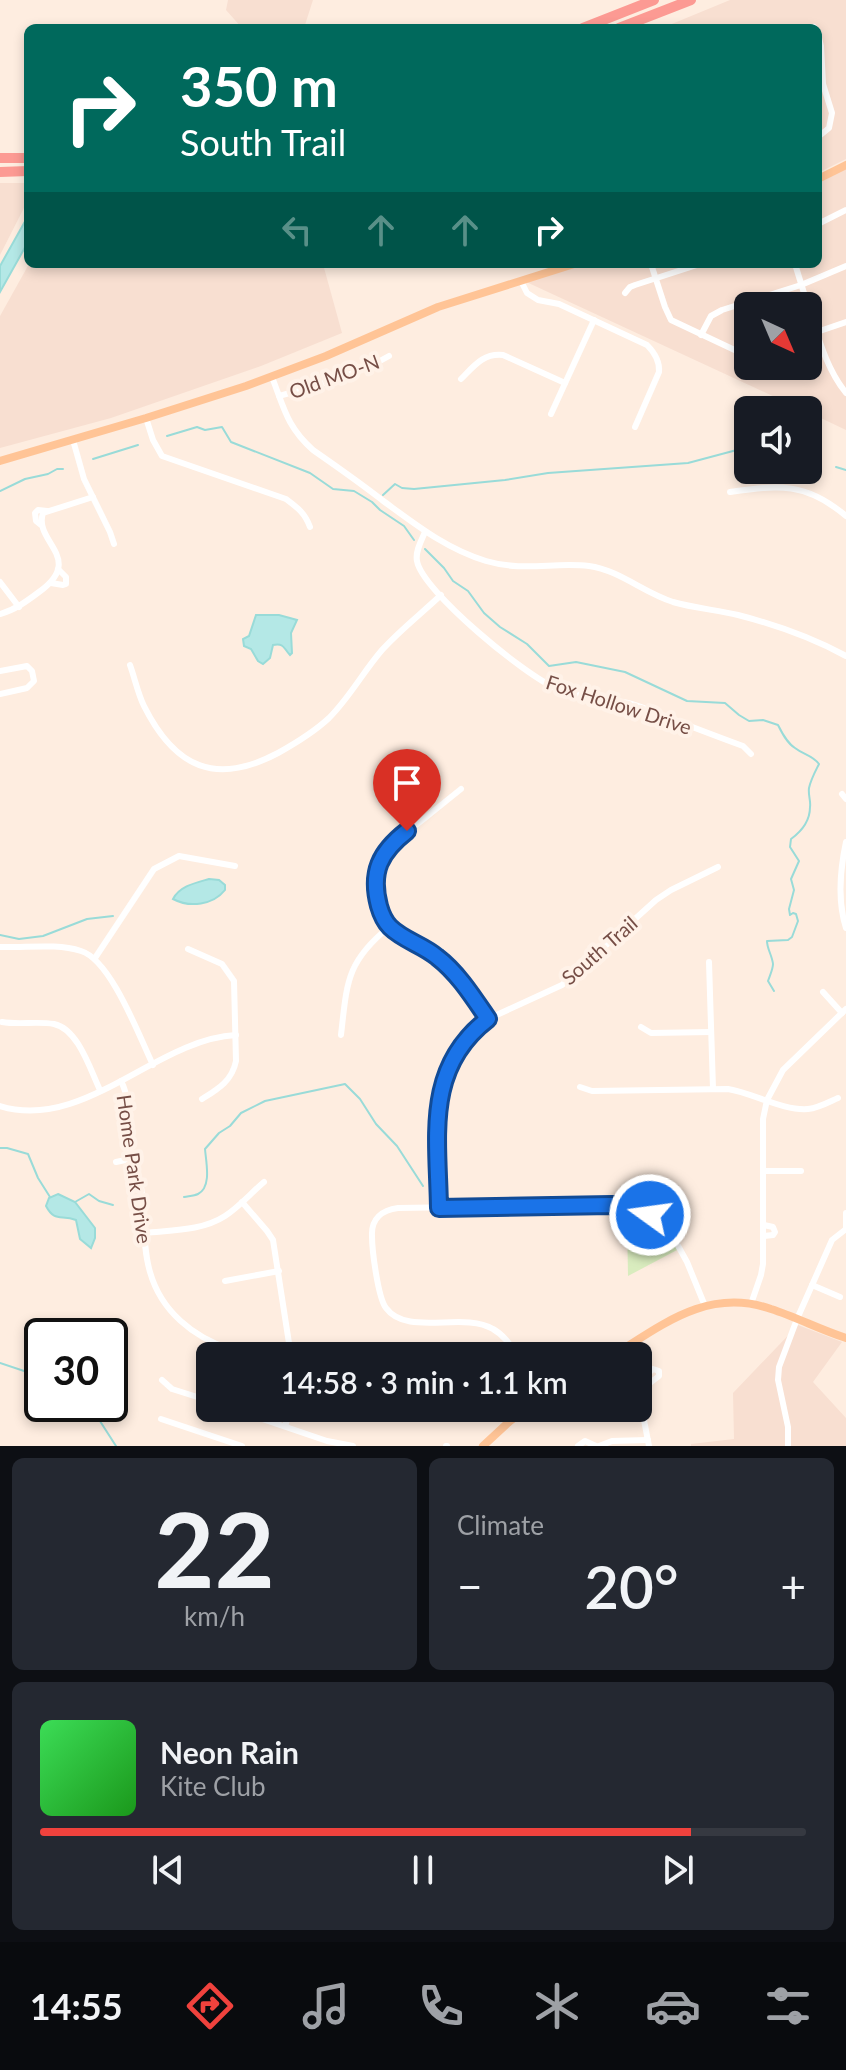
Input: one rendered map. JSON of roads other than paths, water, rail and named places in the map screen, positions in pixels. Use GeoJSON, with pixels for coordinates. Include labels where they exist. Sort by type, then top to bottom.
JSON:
{"type":"FeatureCollection","features":[{"type":"Feature","properties":{"kind":"highway"},"geometry":{"type":"LineString","coordinates":[[593,24],[654,0]]}},
{"type":"Feature","properties":{"kind":"highway"},"geometry":{"type":"LineString","coordinates":[[629,24],[691,0]]}},
{"type":"Feature","properties":{"kind":"highway"},"geometry":{"type":"LineString","coordinates":[[0,158],[24,158]]}},
{"type":"Feature","properties":{"kind":"highway"},"geometry":{"type":"LineString","coordinates":[[0,172],[24,171]]}},
{"type":"Feature","properties":{"kind":"main road"},"geometry":{"type":"LineString","coordinates":[[822,177],[846,165]]}},
{"type":"Feature","properties":{"kind":"main road"},"geometry":{"type":"LineString","coordinates":[[0,461],[272,377],[438,307],[562,268]]}},
{"type":"Feature","properties":{"kind":"main road"},"geometry":{"type":"LineString","coordinates":[[635,1342],[676,1317],[705,1306],[725,1303],[769,1308],[846,1338]]}},
{"type":"Feature","properties":{"kind":"main road"},"geometry":{"type":"LineString","coordinates":[[483,1446],[509,1422]]}},
{"type":"Feature","properties":{"kind":"street"},"geometry":{"type":"LineString","coordinates":[[822,87],[832,113],[829,128],[822,134]]}},
{"type":"Feature","properties":{"kind":"street"},"geometry":{"type":"LineString","coordinates":[[822,222],[846,210]]}},
{"type":"Feature","properties":{"kind":"street"},"geometry":{"type":"LineString","coordinates":[[701,335],[711,316],[722,310],[801,285],[846,266]]}},
{"type":"Feature","properties":{"kind":"street"},"geometry":{"type":"LineString","coordinates":[[652,268],[671,320],[734,350]]}},
{"type":"Feature","properties":{"kind":"street"},"geometry":{"type":"LineString","coordinates":[[625,293],[630,287],[687,268]]}},
{"type":"Feature","properties":{"kind":"street"},"geometry":{"type":"LineString","coordinates":[[796,268],[803,292]]}},
{"type":"Feature","properties":{"kind":"street"},"geometry":{"type":"LineString","coordinates":[[521,281],[527,293],[538,300],[559,304],[647,345],[658,359],[659,372],[635,427]]}},
{"type":"Feature","properties":{"kind":"street"},"geometry":{"type":"LineString","coordinates":[[551,414],[594,320]]}},
{"type":"Feature","properties":{"kind":"street"},"geometry":{"type":"LineString","coordinates":[[822,330],[846,322]]}},
{"type":"Feature","properties":{"kind":"street"},"geometry":{"type":"LineString","coordinates":[[822,350],[846,393]]}},
{"type":"Feature","properties":{"kind":"street"},"geometry":{"type":"LineString","coordinates":[[461,379],[475,364],[494,354],[503,355],[565,383]]}},
{"type":"Feature","properties":{"kind":"street","name":"Old MO-N"},"geometry":{"type":"LineString","coordinates":[[279,396],[349,375],[389,356]]}},
{"type":"Feature","properties":{"kind":"street"},"geometry":{"type":"LineString","coordinates":[[272,377],[298,437],[451,548],[486,561],[526,568],[567,565],[607,570],[673,602],[766,622],[813,638],[846,656]]}},
{"type":"Feature","properties":{"kind":"street"},"geometry":{"type":"LineString","coordinates":[[146,418],[162,456],[286,499],[306,516],[310,527]]}},
{"type":"Feature","properties":{"kind":"street"},"geometry":{"type":"LineString","coordinates":[[73,440],[84,479],[114,544]]}},
{"type":"Feature","properties":{"kind":"street"},"geometry":{"type":"LineString","coordinates":[[730,492],[785,486],[806,491],[846,516]]}},
{"type":"Feature","properties":{"kind":"street"},"geometry":{"type":"LineString","coordinates":[[0,614],[22,605],[51,583],[58,569],[56,553],[41,517],[47,511],[93,497]]}},
{"type":"Feature","properties":{"kind":"street","name":"Fox Hollow Drive"},"geometry":{"type":"LineString","coordinates":[[425,532],[416,560],[421,572],[470,625],[512,661],[552,687],[582,696],[630,703],[743,746],[751,754]]}},
{"type":"Feature","properties":{"kind":"street"},"geometry":{"type":"LineString","coordinates":[[51,583],[66,584],[66,577],[58,569]]}},
{"type":"Feature","properties":{"kind":"street"},"geometry":{"type":"LineString","coordinates":[[0,582],[22,605]]}},
{"type":"Feature","properties":{"kind":"street"},"geometry":{"type":"LineString","coordinates":[[130,665],[143,705],[164,738],[183,757],[198,766],[224,771],[260,763],[299,741],[328,718],[382,650],[441,595]]}},
{"type":"Feature","properties":{"kind":"street"},"geometry":{"type":"LineString","coordinates":[[0,671],[27,666],[32,671],[34,681],[27,688],[0,694]]}},
{"type":"Feature","properties":{"kind":"street"},"geometry":{"type":"LineString","coordinates":[[461,789],[398,838],[381,858],[375,885],[381,912],[389,927],[438,957],[468,990],[488,1019]]}},
{"type":"Feature","properties":{"kind":"street"},"geometry":{"type":"LineString","coordinates":[[846,842],[840,890],[846,928]]}},
{"type":"Feature","properties":{"kind":"street"},"geometry":{"type":"LineString","coordinates":[[95,958],[154,869],[179,856],[235,866]]}},
{"type":"Feature","properties":{"kind":"street","name":"South Trail"},"geometry":{"type":"LineString","coordinates":[[439,1208],[437,1112],[441,1090],[455,1053],[488,1019],[562,985],[656,900],[718,867]]}},
{"type":"Feature","properties":{"kind":"street"},"geometry":{"type":"LineString","coordinates":[[341,1035],[353,966],[363,950],[389,927]]}},
{"type":"Feature","properties":{"kind":"street"},"geometry":{"type":"LineString","coordinates":[[0,947],[66,948],[95,958],[113,980],[153,1065]]}},
{"type":"Feature","properties":{"kind":"street"},"geometry":{"type":"LineString","coordinates":[[188,949],[222,964],[231,974],[235,990],[234,1071],[225,1084],[202,1099]]}},
{"type":"Feature","properties":{"kind":"street"},"geometry":{"type":"LineString","coordinates":[[709,962],[713,1089]]}},
{"type":"Feature","properties":{"kind":"street"},"geometry":{"type":"LineString","coordinates":[[751,1304],[763,1270],[763,1119],[767,1100],[783,1070],[844,1011],[823,992]]}},
{"type":"Feature","properties":{"kind":"street"},"geometry":{"type":"LineString","coordinates":[[2,1022],[53,1024],[70,1032],[100,1090]]}},
{"type":"Feature","properties":{"kind":"street"},"geometry":{"type":"LineString","coordinates":[[641,1027],[651,1033],[711,1032]]}},
{"type":"Feature","properties":{"kind":"street"},"geometry":{"type":"LineString","coordinates":[[0,1106],[30,1110],[75,1102],[211,1038],[236,1035]]}},
{"type":"Feature","properties":{"kind":"street","name":"Home Park Drive"},"geometry":{"type":"LineString","coordinates":[[121,1081],[129,1110],[130,1159],[141,1185],[147,1258],[155,1285],[168,1309],[186,1327],[211,1342]]}},
{"type":"Feature","properties":{"kind":"street"},"geometry":{"type":"LineString","coordinates":[[580,1087],[592,1091],[740,1091],[807,1109],[820,1107],[838,1098]]}},
{"type":"Feature","properties":{"kind":"street"},"geometry":{"type":"LineString","coordinates":[[116,1162],[130,1159]]}},
{"type":"Feature","properties":{"kind":"street"},"geometry":{"type":"LineString","coordinates":[[764,1171],[801,1171]]}},
{"type":"Feature","properties":{"kind":"street"},"geometry":{"type":"LineString","coordinates":[[145,1233],[205,1225],[226,1215],[264,1182]]}},
{"type":"Feature","properties":{"kind":"street"},"geometry":{"type":"LineString","coordinates":[[242,1202],[273,1240],[289,1342]]}},
{"type":"Feature","properties":{"kind":"street"},"geometry":{"type":"LineString","coordinates":[[508,1342],[491,1327],[467,1321],[408,1321],[386,1309],[379,1292],[372,1238],[373,1224],[378,1217],[391,1209],[591,1205],[633,1208],[664,1224],[687,1262],[705,1306]]}},
{"type":"Feature","properties":{"kind":"street"},"geometry":{"type":"LineString","coordinates":[[788,1446],[788,1427],[778,1380],[783,1355],[832,1240],[846,1229],[846,1213]]}},
{"type":"Feature","properties":{"kind":"street"},"geometry":{"type":"LineString","coordinates":[[764,1225],[773,1227],[775,1232],[764,1236]]}},
{"type":"Feature","properties":{"kind":"street"},"geometry":{"type":"LineString","coordinates":[[225,1281],[279,1271]]}},
{"type":"Feature","properties":{"kind":"street"},"geometry":{"type":"LineString","coordinates":[[812,1285],[840,1297]]}},
{"type":"Feature","properties":{"kind":"street"},"geometry":{"type":"LineString","coordinates":[[162,1380],[172,1389],[196,1397]]}},
{"type":"Feature","properties":{"kind":"street"},"geometry":{"type":"LineString","coordinates":[[161,1419],[218,1442],[242,1446]]}},
{"type":"Feature","properties":{"kind":"street"},"geometry":{"type":"LineString","coordinates":[[273,1422],[327,1441],[353,1446]]}},
{"type":"Feature","properties":{"kind":"street"},"geometry":{"type":"LineString","coordinates":[[285,1426],[286,1422]]}},
{"type":"Feature","properties":{"kind":"street"},"geometry":{"type":"LineString","coordinates":[[578,1446],[585,1441],[598,1446],[612,1441],[649,1443],[644,1422]]}},
{"type":"Feature","properties":{"kind":"water"},"geometry":{"type":"Polygon","coordinates":[[[24,223],[24,249],[0,292],[0,266],[24,223]]]}},
{"type":"Feature","properties":{"kind":"water"},"geometry":{"type":"Polygon","coordinates":[[[256,615],[279,615],[297,620],[291,633],[290,655],[282,645],[273,645],[270,658],[263,664],[251,649],[244,646],[243,639],[249,636],[256,615]]]}},
{"type":"Feature","properties":{"kind":"water"},"geometry":{"type":"Polygon","coordinates":[[[209,879],[219,880],[225,885],[225,890],[214,899],[194,904],[173,899],[184,888],[209,879]]]}},
{"type":"Feature","properties":{"kind":"water"},"geometry":{"type":"Polygon","coordinates":[[[58,1194],[75,1202],[95,1228],[91,1248],[80,1239],[76,1220],[55,1216],[49,1211],[46,1206],[49,1198],[58,1194]]]}},
{"type":"Feature","properties":{"kind":"waterway"},"geometry":{"type":"LineString","coordinates":[[167,436],[197,427],[205,430],[222,427],[231,442],[310,473],[333,489],[354,491],[404,526],[414,540]]}},
{"type":"Feature","properties":{"kind":"waterway"},"geometry":{"type":"LineString","coordinates":[[93,459],[138,445]]}},
{"type":"Feature","properties":{"kind":"waterway"},"geometry":{"type":"LineString","coordinates":[[383,495],[395,484],[414,489],[548,473],[688,463],[734,451]]}},
{"type":"Feature","properties":{"kind":"waterway"},"geometry":{"type":"LineString","coordinates":[[836,467],[846,470]]}},
{"type":"Feature","properties":{"kind":"waterway"},"geometry":{"type":"LineString","coordinates":[[0,491],[25,479],[63,469]]}},
{"type":"Feature","properties":{"kind":"waterway"},"geometry":{"type":"LineString","coordinates":[[425,549],[453,581],[468,591],[484,613],[527,644],[549,666],[576,662],[625,672],[687,701],[725,703],[749,721],[763,720],[778,725],[792,746],[819,764],[809,788],[809,817],[791,839],[790,847],[799,861],[791,879],[794,890],[789,909],[790,915],[796,914],[798,921],[788,940],[767,941],[773,964],[768,981],[774,991]]}},
{"type":"Feature","properties":{"kind":"waterway"},"geometry":{"type":"LineString","coordinates":[[0,935],[19,939],[43,936],[87,919],[113,916]]}},
{"type":"Feature","properties":{"kind":"waterway"},"geometry":{"type":"LineString","coordinates":[[184,1197],[202,1191],[207,1174],[205,1149],[241,1113],[265,1101],[345,1084],[397,1146],[423,1186]]}},
{"type":"Feature","properties":{"kind":"waterway"},"geometry":{"type":"LineString","coordinates":[[0,1148],[28,1154],[50,1197]]}},
{"type":"Feature","properties":{"kind":"waterway"},"geometry":{"type":"LineString","coordinates":[[75,1202],[89,1194],[113,1205]]}},
{"type":"Feature","properties":{"kind":"waterway"},"geometry":{"type":"LineString","coordinates":[[0,1363],[24,1371]]}},
{"type":"Feature","properties":{"kind":"waterway"},"geometry":{"type":"LineString","coordinates":[[101,1422],[116,1446]]}}]}
